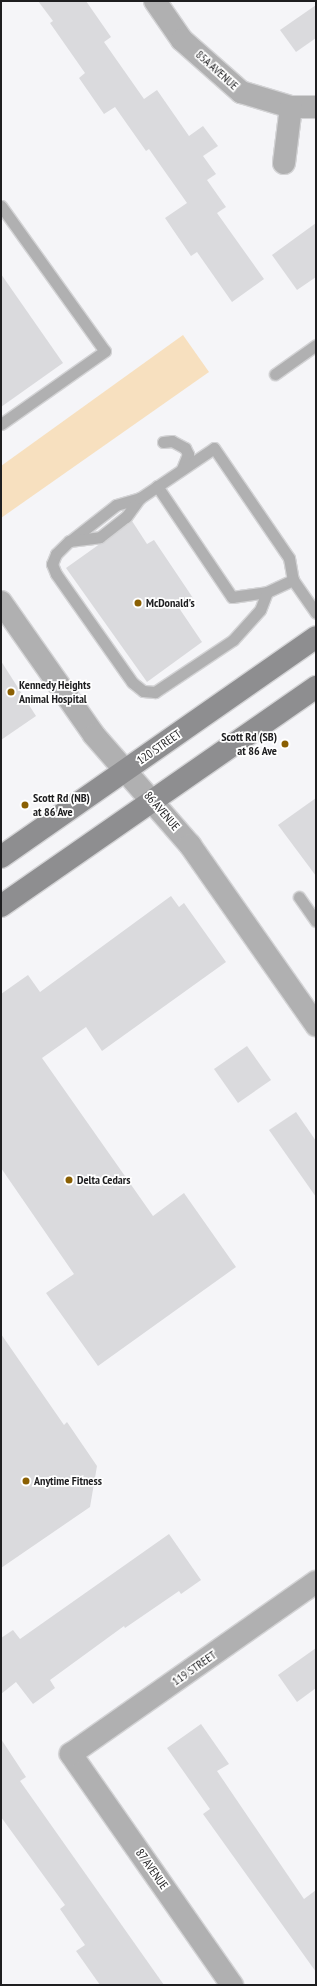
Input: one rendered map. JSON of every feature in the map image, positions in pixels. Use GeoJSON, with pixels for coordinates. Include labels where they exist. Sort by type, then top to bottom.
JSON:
{"type":"FeatureCollection","features":[{"type":"Feature","properties":{"kind":"main road","name":"120 STREET"},"geometry":{"type":"LineString","coordinates":[[1,857],[316,636]]}},
{"type":"Feature","properties":{"kind":"main road"},"geometry":{"type":"LineString","coordinates":[[1,906],[316,687]]}},
{"type":"Feature","properties":{"kind":"street","name":"85A AVENUE"},"geometry":{"type":"LineString","coordinates":[[155,1],[182,40],[241,92],[291,107],[316,107]]}},
{"type":"Feature","properties":{"kind":"street"},"geometry":{"type":"LineString","coordinates":[[284,163],[291,107]]}},
{"type":"Feature","properties":{"kind":"street","name":"86 AVENUE"},"geometry":{"type":"LineString","coordinates":[[1,602],[94,735],[190,845],[316,1025]]}},
{"type":"Feature","properties":{"kind":"street","name":"119 STREET"},"geometry":{"type":"LineString","coordinates":[[71,1754],[316,1582]]}},
{"type":"Feature","properties":{"kind":"street","name":"87 AVENUE"},"geometry":{"type":"LineString","coordinates":[[71,1754],[232,1985]]}},
{"type":"Feature","properties":{"kind":"lane"},"geometry":{"type":"LineString","coordinates":[[1,206],[105,351],[1,424]]}},
{"type":"Feature","properties":{"kind":"lane"},"geometry":{"type":"LineString","coordinates":[[275,374],[316,345]]}},
{"type":"Feature","properties":{"kind":"lane"},"geometry":{"type":"LineString","coordinates":[[163,442],[172,441],[185,448],[188,454],[182,469]]}},
{"type":"Feature","properties":{"kind":"lane"},"geometry":{"type":"LineString","coordinates":[[267,592],[260,610],[233,640],[155,692],[143,691],[132,682],[56,574],[52,564],[56,554],[116,505],[140,498],[214,448],[289,558],[293,580],[316,613]]}},
{"type":"Feature","properties":{"kind":"lane"},"geometry":{"type":"LineString","coordinates":[[157,486],[232,597],[267,592],[293,580]]}},
{"type":"Feature","properties":{"kind":"lane"},"geometry":{"type":"LineString","coordinates":[[70,542],[100,537],[126,518],[140,498]]}},
{"type":"Feature","properties":{"kind":"lane"},"geometry":{"type":"LineString","coordinates":[[299,897],[316,921]]}},
{"type":"Feature","properties":{"kind":"shaded area"},"geometry":{"type":"Polygon","coordinates":[[[183,335],[209,372],[1,518],[1,466],[183,335]]]}},
{"type":"Feature","properties":{"kind":"building"},"geometry":{"type":"Polygon","coordinates":[[[38,1],[86,1],[111,37],[104,42],[144,99],[157,90],[189,136],[203,126],[218,146],[203,156],[216,174],[207,180],[226,207],[217,213],[264,279],[232,302],[197,252],[191,256],[165,218],[187,203],[149,149],[146,151],[115,107],[104,114],[79,78],[85,73],[50,23],[53,21],[38,1]]]}},
{"type":"Feature","properties":{"kind":"building"},"geometry":{"type":"Polygon","coordinates":[[[316,5],[316,38],[296,52],[280,30],[316,5]]]}},
{"type":"Feature","properties":{"kind":"building"},"geometry":{"type":"Polygon","coordinates":[[[316,223],[316,277],[297,290],[272,255],[316,223]]]}},
{"type":"Feature","properties":{"kind":"building"},"geometry":{"type":"Polygon","coordinates":[[[1,274],[63,363],[1,407],[1,274]]]}},
{"type":"Feature","properties":{"kind":"building","name":"McDonald's"},"geometry":{"type":"Polygon","coordinates":[[[132,521],[147,544],[154,540],[193,598],[179,608],[202,642],[147,682],[66,568],[132,521]]]}},
{"type":"Feature","properties":{"kind":"building","name":"Kennedy Heights Animal Hospital"},"geometry":{"type":"Polygon","coordinates":[[[1,661],[36,716],[1,740],[1,661]]]}},
{"type":"Feature","properties":{"kind":"building"},"geometry":{"type":"Polygon","coordinates":[[[316,798],[316,876],[278,825],[316,798]]]}},
{"type":"Feature","properties":{"kind":"building","name":"Delta Cedars"},"geometry":{"type":"Polygon","coordinates":[[[171,896],[179,907],[184,903],[226,962],[102,1051],[86,1027],[42,1058],[153,1216],[184,1193],[236,1267],[98,1366],[46,1293],[74,1274],[1,1168],[1,994],[28,975],[40,992],[171,896]]]}},
{"type":"Feature","properties":{"kind":"building"},"geometry":{"type":"Polygon","coordinates":[[[247,1046],[271,1080],[238,1103],[214,1069],[247,1046]]]}},
{"type":"Feature","properties":{"kind":"building"},"geometry":{"type":"Polygon","coordinates":[[[296,1112],[316,1141],[316,1197],[269,1130],[296,1112]]]}},
{"type":"Feature","properties":{"kind":"building"},"geometry":{"type":"Polygon","coordinates":[[[1,1334],[64,1425],[67,1422],[97,1466],[90,1507],[1,1568],[1,1334]]]}},
{"type":"Feature","properties":{"kind":"building"},"geometry":{"type":"Polygon","coordinates":[[[169,1534],[201,1580],[181,1594],[179,1591],[125,1628],[124,1626],[50,1680],[55,1688],[33,1704],[16,1682],[1,1694],[1,1638],[13,1630],[20,1639],[169,1534]]]}},
{"type":"Feature","properties":{"kind":"building"},"geometry":{"type":"Polygon","coordinates":[[[316,1648],[316,1688],[297,1702],[278,1675],[316,1648]]]}},
{"type":"Feature","properties":{"kind":"building"},"geometry":{"type":"Polygon","coordinates":[[[201,1724],[229,1764],[217,1771],[304,1899],[316,1890],[316,1972],[203,1814],[210,1809],[167,1748],[201,1724]]]}},
{"type":"Feature","properties":{"kind":"building"},"geometry":{"type":"Polygon","coordinates":[[[1,1739],[26,1777],[20,1781],[164,1985],[100,1985],[76,1951],[85,1945],[60,1909],[65,1905],[1,1817],[1,1739]]]}},
{"type":"Feature","properties":{"kind":"place","name":"McDonald's"},"geometry":{"type":"Point","coordinates":[138,603]}},
{"type":"Feature","properties":{"kind":"place","name":"Kennedy Heights Animal Hospital"},"geometry":{"type":"Point","coordinates":[11,692]}},
{"type":"Feature","properties":{"kind":"place","name":"Scott Rd (SB) at 86 Ave"},"geometry":{"type":"Point","coordinates":[285,744]}},
{"type":"Feature","properties":{"kind":"place","name":"Scott Rd (NB) at 86 Ave"},"geometry":{"type":"Point","coordinates":[25,805]}},
{"type":"Feature","properties":{"kind":"place","name":"Delta Cedars"},"geometry":{"type":"Point","coordinates":[69,1180]}},
{"type":"Feature","properties":{"kind":"place","name":"Anytime Fitness"},"geometry":{"type":"Point","coordinates":[26,1481]}}]}
